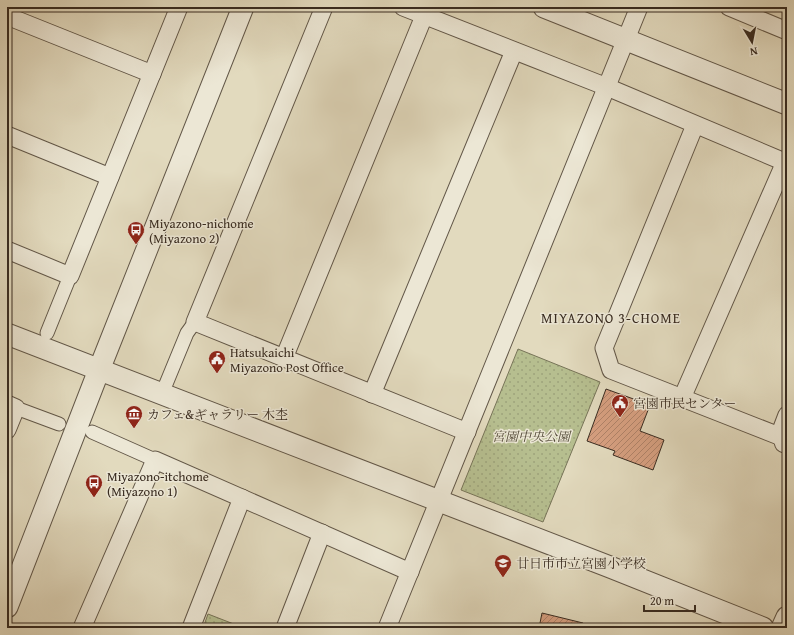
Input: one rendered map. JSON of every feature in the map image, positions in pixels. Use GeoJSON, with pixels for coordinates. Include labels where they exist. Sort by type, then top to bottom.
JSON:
{"type":"FeatureCollection","features":[{"type":"Feature","properties":{"kind":"street"},"geometry":{"type":"LineString","coordinates":[[47,333],[179,7]]}},
{"type":"Feature","properties":{"kind":"street"},"geometry":{"type":"LineString","coordinates":[[7,607],[243,7]]}},
{"type":"Feature","properties":{"kind":"street"},"geometry":{"type":"LineString","coordinates":[[166,384],[187,333],[195,322],[324,7]]}},
{"type":"Feature","properties":{"kind":"street"},"geometry":{"type":"LineString","coordinates":[[403,7],[607,87],[786,163],[682,398]]}},
{"type":"Feature","properties":{"kind":"street"},"geometry":{"type":"LineString","coordinates":[[544,7],[787,104]]}},
{"type":"Feature","properties":{"kind":"street"},"geometry":{"type":"LineString","coordinates":[[387,628],[639,7]]}},
{"type":"Feature","properties":{"kind":"street"},"geometry":{"type":"LineString","coordinates":[[729,7],[746,10],[787,31]]}},
{"type":"Feature","properties":{"kind":"street"},"geometry":{"type":"LineString","coordinates":[[7,16],[152,74]]}},
{"type":"Feature","properties":{"kind":"street"},"geometry":{"type":"LineString","coordinates":[[284,358],[424,16]]}},
{"type":"Feature","properties":{"kind":"street"},"geometry":{"type":"LineString","coordinates":[[372,394],[514,51]]}},
{"type":"Feature","properties":{"kind":"street"},"geometry":{"type":"LineString","coordinates":[[695,125],[604,348],[611,370],[682,398],[783,442],[787,415]]}},
{"type":"Feature","properties":{"kind":"street"},"geometry":{"type":"LineString","coordinates":[[7,135],[110,177]]}},
{"type":"Feature","properties":{"kind":"street"},"geometry":{"type":"LineString","coordinates":[[7,250],[70,276]]}},
{"type":"Feature","properties":{"kind":"street"},"geometry":{"type":"LineString","coordinates":[[195,322],[467,432]]}},
{"type":"Feature","properties":{"kind":"street"},"geometry":{"type":"LineString","coordinates":[[7,334],[610,567],[763,628]]}},
{"type":"Feature","properties":{"kind":"street"},"geometry":{"type":"LineString","coordinates":[[7,430],[11,406],[59,424]]}},
{"type":"Feature","properties":{"kind":"street"},"geometry":{"type":"LineString","coordinates":[[92,432],[410,572]]}},
{"type":"Feature","properties":{"kind":"street"},"geometry":{"type":"LineString","coordinates":[[82,628],[155,460]]}},
{"type":"Feature","properties":{"kind":"street"},"geometry":{"type":"LineString","coordinates":[[191,628],[242,498]]}},
{"type":"Feature","properties":{"kind":"street"},"geometry":{"type":"LineString","coordinates":[[285,628],[322,533]]}},
{"type":"Feature","properties":{"kind":"street"},"geometry":{"type":"LineString","coordinates":[[782,628],[787,617]]}},
{"type":"Feature","properties":{"kind":"green space","name":"宮園中央公園"},"geometry":{"type":"Polygon","coordinates":[[[518,349],[600,382],[543,522],[461,490],[518,349]]]}},
{"type":"Feature","properties":{"kind":"green space"},"geometry":{"type":"Polygon","coordinates":[[[208,614],[244,628],[203,628],[208,614]]]}},
{"type":"Feature","properties":{"kind":"building","name":"宮園市民センター"},"geometry":{"type":"Polygon","coordinates":[[[606,389],[650,405],[640,431],[664,440],[653,470],[613,455],[615,451],[587,441],[606,389]]]}},
{"type":"Feature","properties":{"kind":"building"},"geometry":{"type":"Polygon","coordinates":[[[542,613],[583,623],[583,628],[539,628],[542,613]]]}},
{"type":"Feature","properties":{"kind":"place","name":"Miyazono-nichome (Miyazono 2)"},"geometry":{"type":"Point","coordinates":[136,245]}},
{"type":"Feature","properties":{"kind":"place","name":"Hatsukaichi Miyazono Post Office"},"geometry":{"type":"Point","coordinates":[217,374]}},
{"type":"Feature","properties":{"kind":"place","name":"宮園市民センター"},"geometry":{"type":"Point","coordinates":[620,418]}},
{"type":"Feature","properties":{"kind":"place","name":"カフェ&ギャラリー 木杢"},"geometry":{"type":"Point","coordinates":[134,429]}},
{"type":"Feature","properties":{"kind":"place","name":"Miyazono-itchome (Miyazono 1)"},"geometry":{"type":"Point","coordinates":[94,498]}},
{"type":"Feature","properties":{"kind":"place","name":"廿日市市立宮園小学校"},"geometry":{"type":"Point","coordinates":[503,578]}},
{"type":"Feature","properties":{"kind":"district","name":"MIYAZONO 3-CHOME"},"geometry":{"type":"Point","coordinates":[611,318]}}]}
